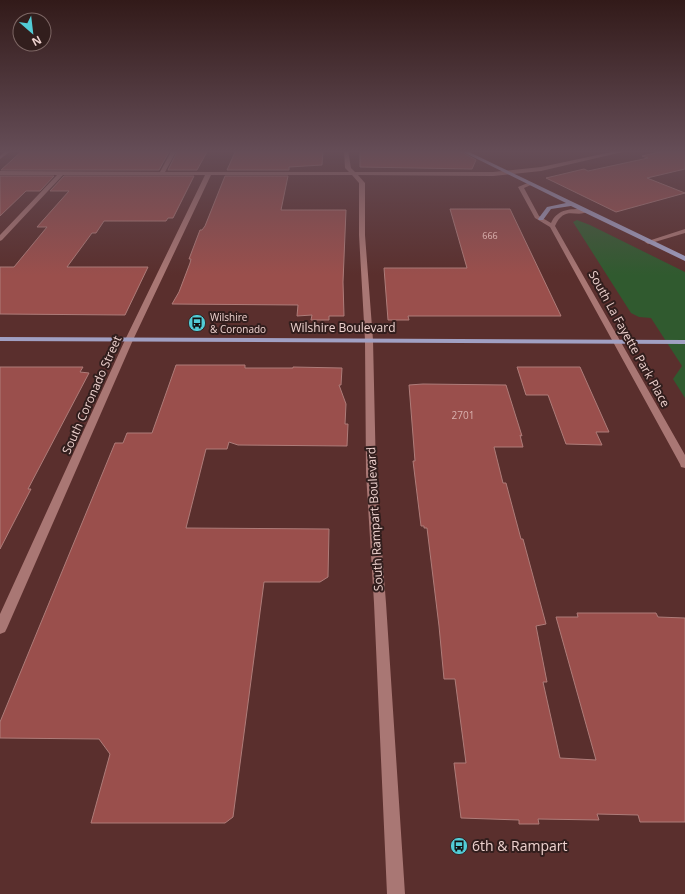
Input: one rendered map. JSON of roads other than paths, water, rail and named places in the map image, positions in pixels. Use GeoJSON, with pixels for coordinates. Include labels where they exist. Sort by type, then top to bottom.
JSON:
{"type":"FeatureCollection","features":[{"type":"Feature","properties":{"kind":"main road"},"geometry":{"type":"LineString","coordinates":[[546,192],[685,259]]}},
{"type":"Feature","properties":{"kind":"main road"},"geometry":{"type":"LineString","coordinates":[[541,219],[550,208],[572,204]]}},
{"type":"Feature","properties":{"kind":"main road","name":"Wilshire Boulevard"},"geometry":{"type":"LineString","coordinates":[[0,339],[369,340],[616,343],[685,342]]}},
{"type":"Feature","properties":{"kind":"street"},"geometry":{"type":"LineString","coordinates":[[0,239],[44,192]]}},
{"type":"Feature","properties":{"kind":"street","name":"South Coronado Street"},"geometry":{"type":"LineString","coordinates":[[0,628],[129,340],[200,192]]}},
{"type":"Feature","properties":{"kind":"street","name":"South Rampart Boulevard"},"geometry":{"type":"LineString","coordinates":[[362,192],[362,235],[369,340],[371,473],[380,603],[396,894]]}},
{"type":"Feature","properties":{"kind":"street","name":"South La Fayette Park Place"},"geometry":{"type":"LineString","coordinates":[[524,192],[537,217],[552,226],[616,343],[685,464]]}},
{"type":"Feature","properties":{"kind":"street"},"geometry":{"type":"LineString","coordinates":[[552,226],[556,216],[561,213],[586,211]]}},
{"type":"Feature","properties":{"kind":"street"},"geometry":{"type":"LineString","coordinates":[[648,242],[685,231]]}},
{"type":"Feature","properties":{"kind":"place","name":"Wilshire & Coronado"},"geometry":{"type":"Point","coordinates":[197,323]}},
{"type":"Feature","properties":{"kind":"place","name":"6th & Rampart"},"geometry":{"type":"Point","coordinates":[459,846]}}]}
